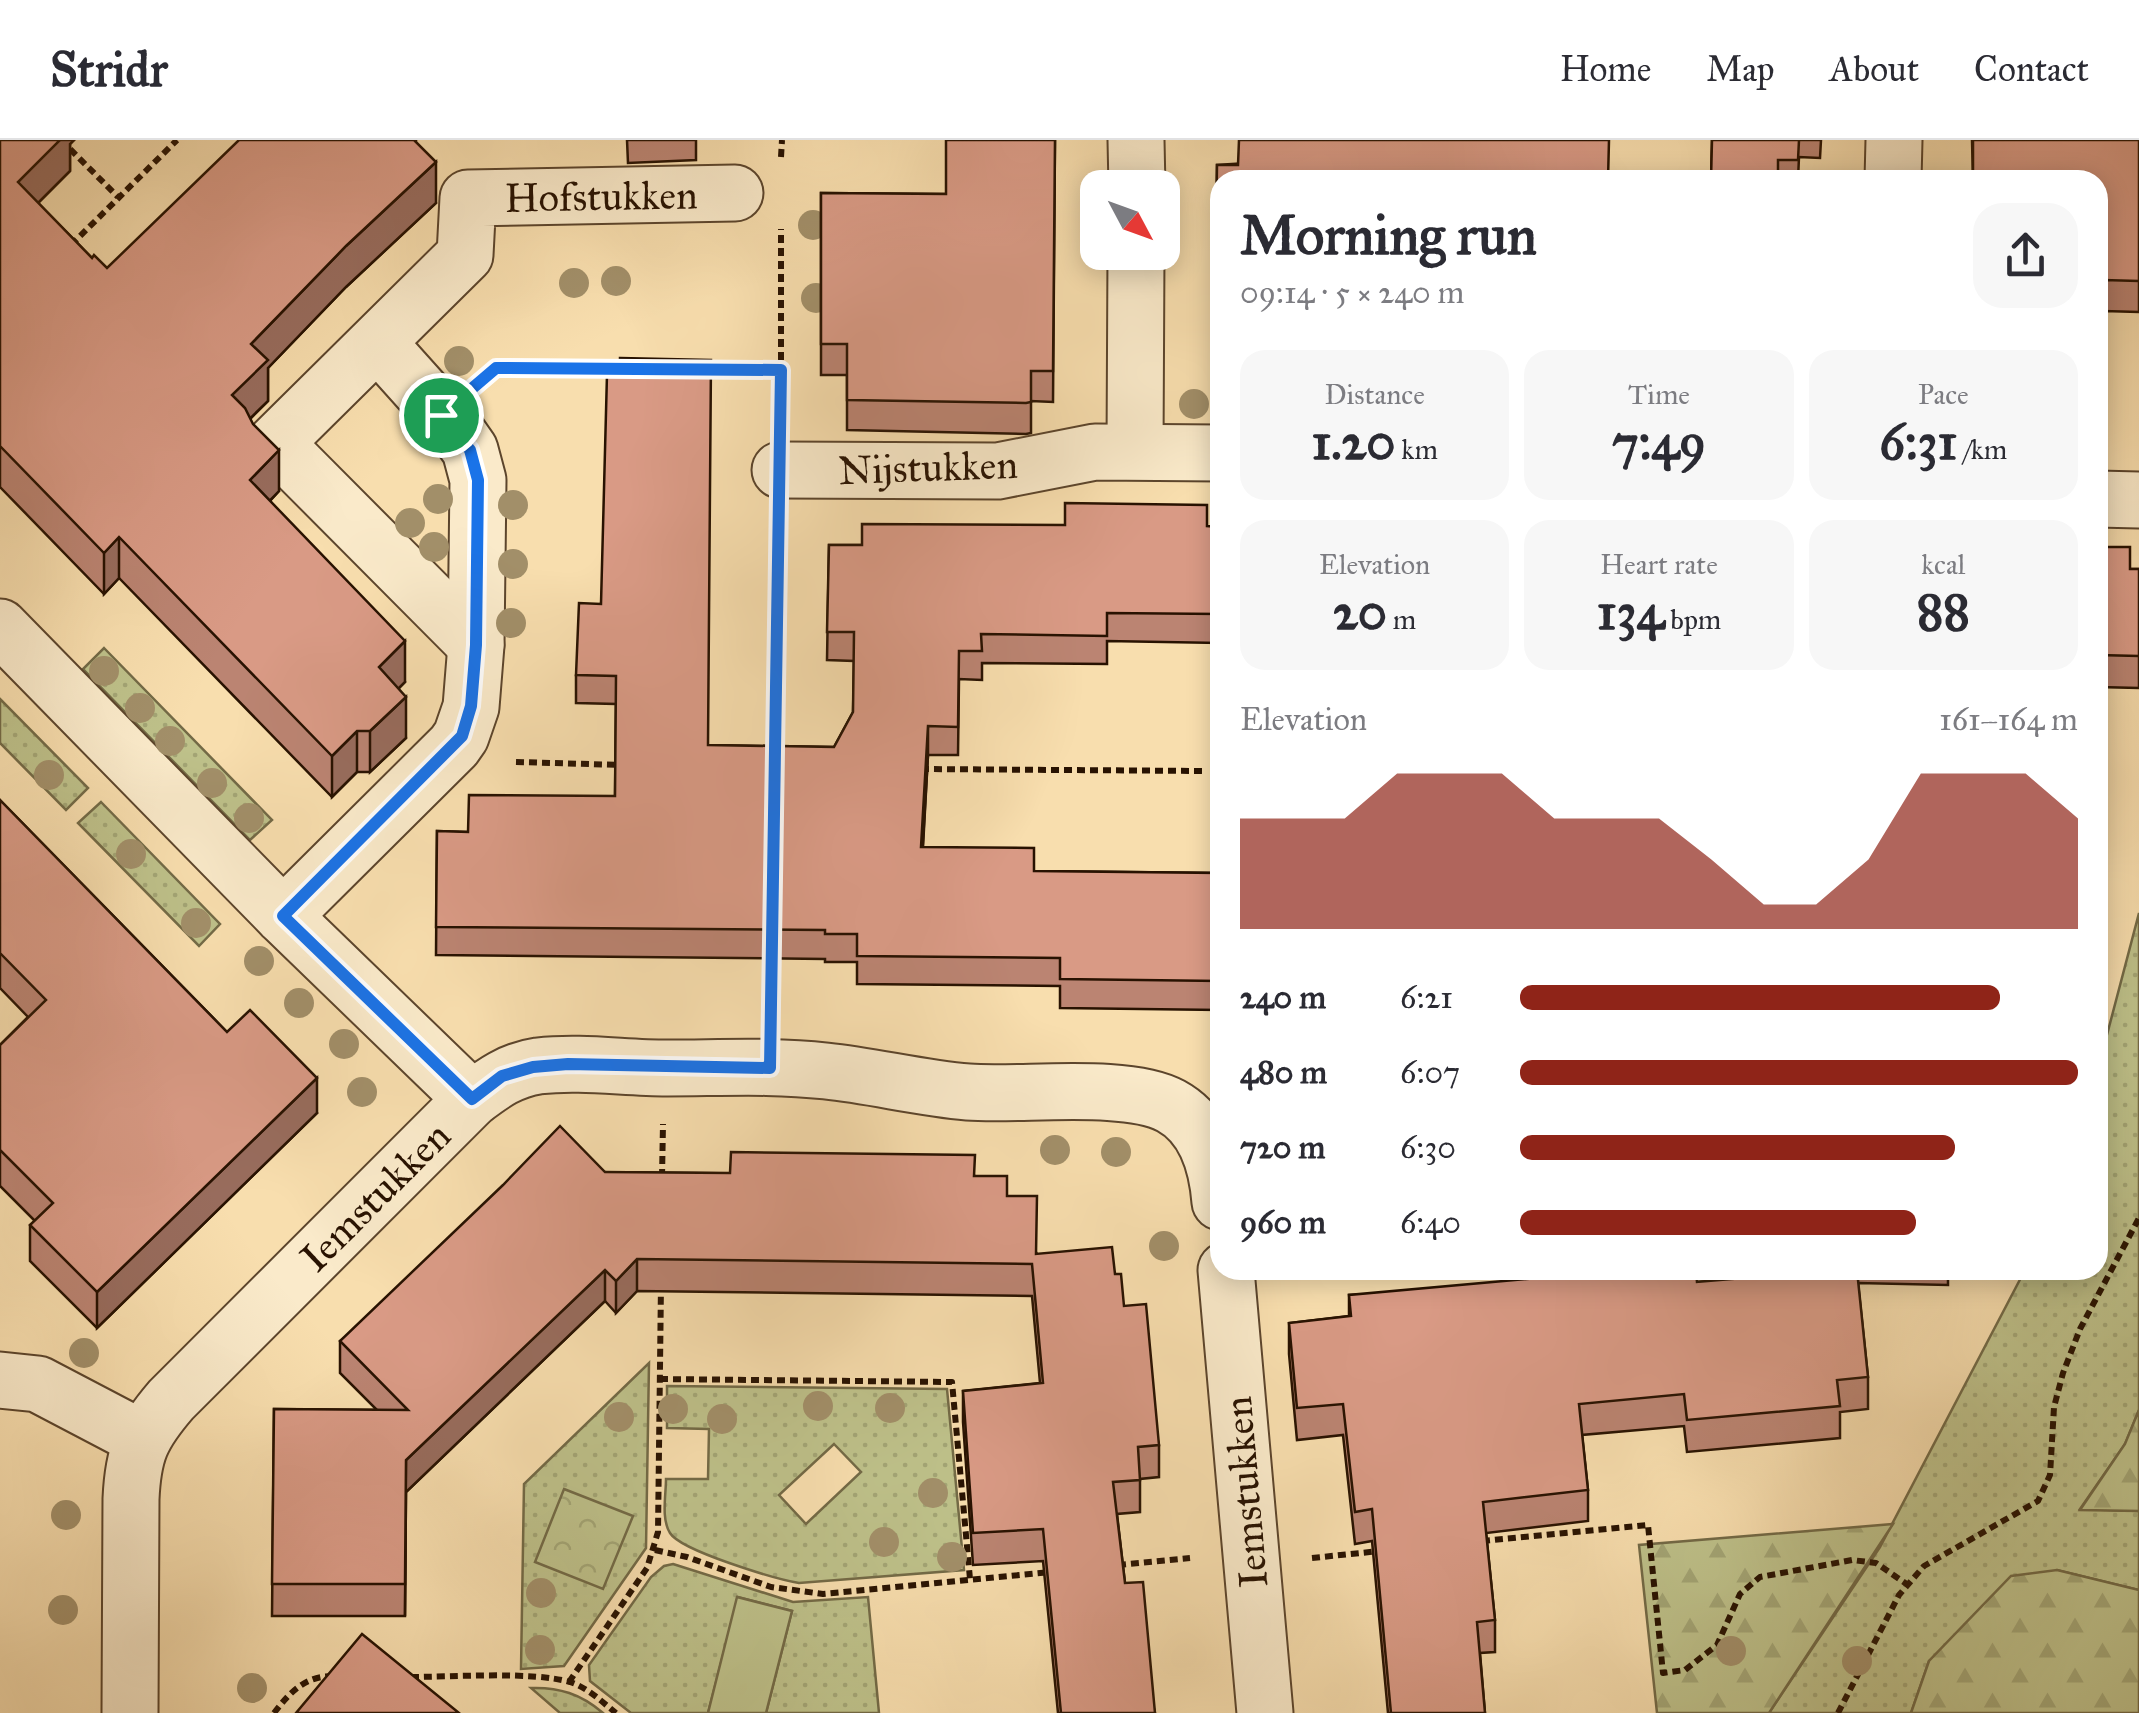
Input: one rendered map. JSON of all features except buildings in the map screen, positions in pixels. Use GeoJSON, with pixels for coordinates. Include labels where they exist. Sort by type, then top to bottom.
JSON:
{"type":"FeatureCollection","features":[{"type":"Feature","properties":{"kind":"street"},"geometry":{"type":"LineString","coordinates":[[1136,140],[1137,170]]}},
{"type":"Feature","properties":{"kind":"street"},"geometry":{"type":"LineString","coordinates":[[1893,170],[1894,140]]}},
{"type":"Feature","properties":{"kind":"street","name":"Hofstukken"},"geometry":{"type":"LineString","coordinates":[[476,645],[276,443],[465,256],[468,198],[766,194]]}},
{"type":"Feature","properties":{"kind":"street"},"geometry":{"type":"LineString","coordinates":[[1134,451],[1136,270]]}},
{"type":"Feature","properties":{"kind":"street"},"geometry":{"type":"LineString","coordinates":[[283,916],[454,746],[462,736],[471,706],[476,645],[478,480],[470,450],[378,343]]}},
{"type":"Feature","properties":{"kind":"street","name":"Nijstukken"},"geometry":{"type":"LineString","coordinates":[[780,470],[998,471],[1095,452],[1210,453]]}},
{"type":"Feature","properties":{"kind":"street"},"geometry":{"type":"LineString","coordinates":[[2108,499],[2139,500]]}},
{"type":"Feature","properties":{"kind":"street"},"geometry":{"type":"LineString","coordinates":[[0,627],[283,916],[472,1099]]}},
{"type":"Feature","properties":{"kind":"street","name":"Iemstukken"},"geometry":{"type":"LineString","coordinates":[[130,1713],[132,1467],[141,1438],[171,1400],[472,1099],[502,1076],[533,1067],[568,1064],[770,1068],[827,1071],[902,1085],[972,1092],[1144,1094],[1173,1107],[1206,1111],[1210,1152]]}},
{"type":"Feature","properties":{"kind":"street","name":"Iemstukken"},"geometry":{"type":"LineString","coordinates":[[1227,1280],[1266,1713]]}},
{"type":"Feature","properties":{"kind":"street"},"geometry":{"type":"LineString","coordinates":[[0,1380],[38,1384],[141,1438]]}},
{"type":"Feature","properties":{"kind":"path"},"geometry":{"type":"LineString","coordinates":[[61,140],[118,198]]}},
{"type":"Feature","properties":{"kind":"path"},"geometry":{"type":"LineString","coordinates":[[66,250],[177,140]]}},
{"type":"Feature","properties":{"kind":"path"},"geometry":{"type":"LineString","coordinates":[[775,768],[781,370],[766,194],[782,140]]}},
{"type":"Feature","properties":{"kind":"path"},"geometry":{"type":"LineString","coordinates":[[441,415],[496,368],[646,369]]}},
{"type":"Feature","properties":{"kind":"path"},"geometry":{"type":"LineString","coordinates":[[702,370],[781,370]]}},
{"type":"Feature","properties":{"kind":"path"},"geometry":{"type":"LineString","coordinates":[[454,746],[481,762],[636,765]]}},
{"type":"Feature","properties":{"kind":"path"},"geometry":{"type":"LineString","coordinates":[[908,769],[1206,771]]}},
{"type":"Feature","properties":{"kind":"path"},"geometry":{"type":"LineString","coordinates":[[770,1068],[772,936]]}},
{"type":"Feature","properties":{"kind":"path"},"geometry":{"type":"LineString","coordinates":[[662,1068],[662,1182]]}},
{"type":"Feature","properties":{"kind":"path"},"geometry":{"type":"LineString","coordinates":[[2108,1276],[2139,1218]]}},
{"type":"Feature","properties":{"kind":"path"},"geometry":{"type":"LineString","coordinates":[[569,1682],[648,1568],[655,1550],[661,1280]]}},
{"type":"Feature","properties":{"kind":"path"},"geometry":{"type":"LineString","coordinates":[[1838,1713],[1899,1595],[1924,1566],[2038,1501],[2050,1475],[2054,1407],[2062,1373],[2106,1280]]}},
{"type":"Feature","properties":{"kind":"path"},"geometry":{"type":"LineString","coordinates":[[660,1379],[952,1382],[970,1580]]}},
{"type":"Feature","properties":{"kind":"path"},"geometry":{"type":"LineString","coordinates":[[1469,1542],[1648,1525],[1664,1673],[1685,1670],[1717,1645],[1740,1594],[1760,1576],[1852,1560],[1876,1563],[1908,1585]]}},
{"type":"Feature","properties":{"kind":"path"},"geometry":{"type":"LineString","coordinates":[[655,1550],[771,1587],[823,1594],[1064,1570]]}},
{"type":"Feature","properties":{"kind":"path"},"geometry":{"type":"LineString","coordinates":[[1101,1567],[1250,1552],[1310,1558],[1390,1550]]}},
{"type":"Feature","properties":{"kind":"path"},"geometry":{"type":"LineString","coordinates":[[274,1713],[288,1694],[312,1678],[342,1676]]}},
{"type":"Feature","properties":{"kind":"path"},"geometry":{"type":"LineString","coordinates":[[398,1677],[546,1678],[590,1690],[616,1713]]}},
{"type":"Feature","properties":{"kind":"green space"},"geometry":{"type":"Polygon","coordinates":[[[104,648],[272,820],[250,840],[83,669],[104,648]]]}},
{"type":"Feature","properties":{"kind":"green space"},"geometry":{"type":"Polygon","coordinates":[[[0,699],[88,788],[66,810],[0,743],[0,699]]]}},
{"type":"Feature","properties":{"kind":"green space"},"geometry":{"type":"Polygon","coordinates":[[[101,802],[220,924],[199,946],[78,823],[101,802]]]}},
{"type":"Feature","properties":{"kind":"green space"},"geometry":{"type":"Polygon","coordinates":[[[2139,913],[2139,1410],[2125,1444],[2080,1509],[2139,1511],[2139,1590],[2057,1570],[1929,1661],[1911,1713],[1769,1713],[1880,1547],[2020,1280],[2108,1280],[2108,1031],[2139,913]]]}},
{"type":"Feature","properties":{"kind":"green space"},"geometry":{"type":"Polygon","coordinates":[[[649,1363],[646,1548],[564,1666],[521,1669],[524,1484],[649,1363]]]}},
{"type":"Feature","properties":{"kind":"green space"},"geometry":{"type":"Polygon","coordinates":[[[667,1386],[947,1389],[964,1570],[799,1583],[692,1548],[667,1527],[666,1479],[708,1479],[709,1429],[667,1428],[667,1386]],[[834,1444],[779,1495],[806,1524],[861,1472],[834,1444]]]}},
{"type":"Feature","properties":{"kind":"green space"},"geometry":{"type":"Polygon","coordinates":[[[2139,1410],[2139,1511],[2080,1510],[2125,1444],[2139,1410]]]}},
{"type":"Feature","properties":{"kind":"green space"},"geometry":{"type":"Polygon","coordinates":[[[564,1489],[633,1516],[603,1589],[535,1562],[564,1489]]]}},
{"type":"Feature","properties":{"kind":"green space"},"geometry":{"type":"Polygon","coordinates":[[[1893,1524],[1769,1713],[1657,1713],[1639,1545],[1893,1524]]]}},
{"type":"Feature","properties":{"kind":"green space"},"geometry":{"type":"Polygon","coordinates":[[[673,1564],[793,1602],[868,1597],[879,1713],[766,1713],[792,1611],[738,1597],[708,1713],[631,1713],[590,1681],[589,1665],[651,1577],[673,1564]]]}},
{"type":"Feature","properties":{"kind":"green space"},"geometry":{"type":"Polygon","coordinates":[[[2057,1570],[2139,1590],[2139,1713],[1911,1713],[1929,1661],[2011,1576],[2057,1570]]]}},
{"type":"Feature","properties":{"kind":"green space"},"geometry":{"type":"Polygon","coordinates":[[[737,1597],[792,1611],[766,1713],[708,1713],[737,1597]]]}},
{"type":"Feature","properties":{"kind":"green space"},"geometry":{"type":"Polygon","coordinates":[[[531,1688],[569,1693],[603,1713],[560,1713],[531,1688]]]}},
{"type":"Feature","properties":{"kind":"route"},"geometry":{"type":"LineString","coordinates":[[496,368],[781,370],[770,1068],[568,1064],[533,1067],[502,1076],[472,1099],[283,916],[462,736],[471,706],[476,645],[478,480],[470,450],[441,415],[496,368]]}}]}
